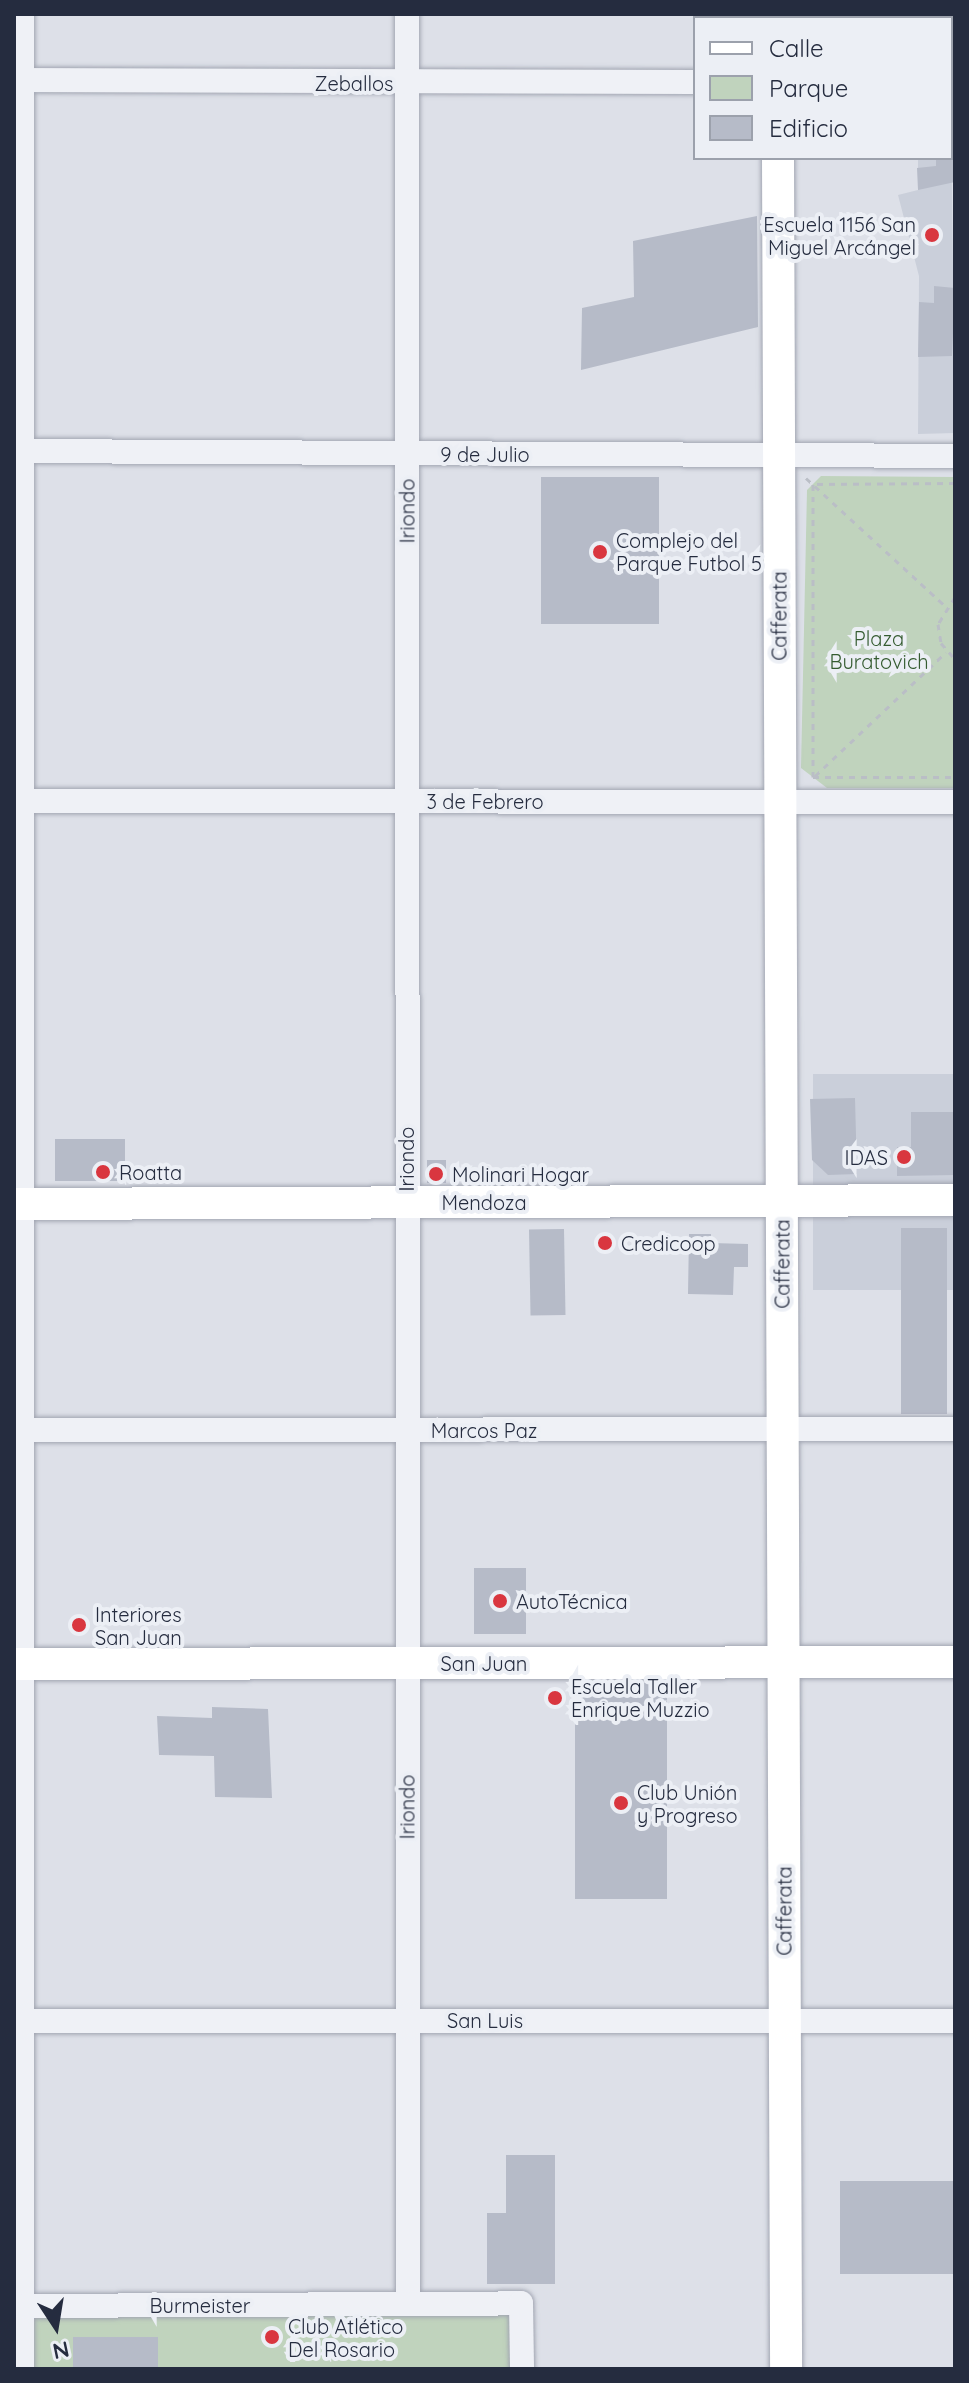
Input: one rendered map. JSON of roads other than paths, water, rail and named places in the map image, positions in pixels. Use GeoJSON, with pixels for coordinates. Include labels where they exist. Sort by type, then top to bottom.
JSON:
{"type":"FeatureCollection","features":[{"type":"Feature","properties":{"kind":"main road","name":"Cafferata"},"geometry":{"type":"LineString","coordinates":[[778,160],[786,2369]]}},
{"type":"Feature","properties":{"kind":"main road","name":"Mendoza"},"geometry":{"type":"LineString","coordinates":[[17,1204],[955,1200]]}},
{"type":"Feature","properties":{"kind":"main road","name":"San Juan"},"geometry":{"type":"LineString","coordinates":[[17,1664],[955,1662]]}},
{"type":"Feature","properties":{"kind":"street"},"geometry":{"type":"LineString","coordinates":[[22,14],[18,80],[17,1204],[17,2021],[22,2369]]}},
{"type":"Feature","properties":{"kind":"street","name":"Iriondo"},"geometry":{"type":"LineString","coordinates":[[407,14],[408,2304]]}},
{"type":"Feature","properties":{"kind":"street","name":"Zeballos"},"geometry":{"type":"LineString","coordinates":[[18,80],[693,82]]}},
{"type":"Feature","properties":{"kind":"street","name":"9 de Julio"},"geometry":{"type":"LineString","coordinates":[[18,451],[955,456]]}},
{"type":"Feature","properties":{"kind":"street","name":"3 de Febrero"},"geometry":{"type":"LineString","coordinates":[[18,801],[955,802]]}},
{"type":"Feature","properties":{"kind":"street","name":"Marcos Paz"},"geometry":{"type":"LineString","coordinates":[[17,1430],[955,1429]]}},
{"type":"Feature","properties":{"kind":"street","name":"San Luis"},"geometry":{"type":"LineString","coordinates":[[17,2021],[955,2021]]}},
{"type":"Feature","properties":{"kind":"street","name":"Burmeister"},"geometry":{"type":"LineString","coordinates":[[23,2306],[521,2303],[522,2369]]}},
{"type":"Feature","properties":{"kind":"place","name":"Escuela 1156 San Miguel Arcángel"},"geometry":{"type":"Point","coordinates":[932,235]}},
{"type":"Feature","properties":{"kind":"place","name":"Complejo del Parque Futbol 5"},"geometry":{"type":"Point","coordinates":[600,552]}},
{"type":"Feature","properties":{"kind":"place","name":"IDAS"},"geometry":{"type":"Point","coordinates":[904,1157]}},
{"type":"Feature","properties":{"kind":"place","name":"Roatta"},"geometry":{"type":"Point","coordinates":[103,1172]}},
{"type":"Feature","properties":{"kind":"place","name":"Molinari Hogar"},"geometry":{"type":"Point","coordinates":[436,1174]}},
{"type":"Feature","properties":{"kind":"place","name":"Credicoop"},"geometry":{"type":"Point","coordinates":[605,1243]}},
{"type":"Feature","properties":{"kind":"place","name":"AutoTécnica"},"geometry":{"type":"Point","coordinates":[500,1601]}},
{"type":"Feature","properties":{"kind":"place","name":"Interiores San Juan"},"geometry":{"type":"Point","coordinates":[79,1625]}},
{"type":"Feature","properties":{"kind":"place","name":"Escuela Taller Enrique Muzzio"},"geometry":{"type":"Point","coordinates":[555,1698]}},
{"type":"Feature","properties":{"kind":"place","name":"Club Unión y Progreso"},"geometry":{"type":"Point","coordinates":[621,1803]}},
{"type":"Feature","properties":{"kind":"place","name":"Club Atlético Del Rosario"},"geometry":{"type":"Point","coordinates":[272,2337]}},
{"type":"Feature","properties":{"kind":"park label","name":"Plaza Buratovich"},"geometry":{"type":"Point","coordinates":[879,650]}}]}
